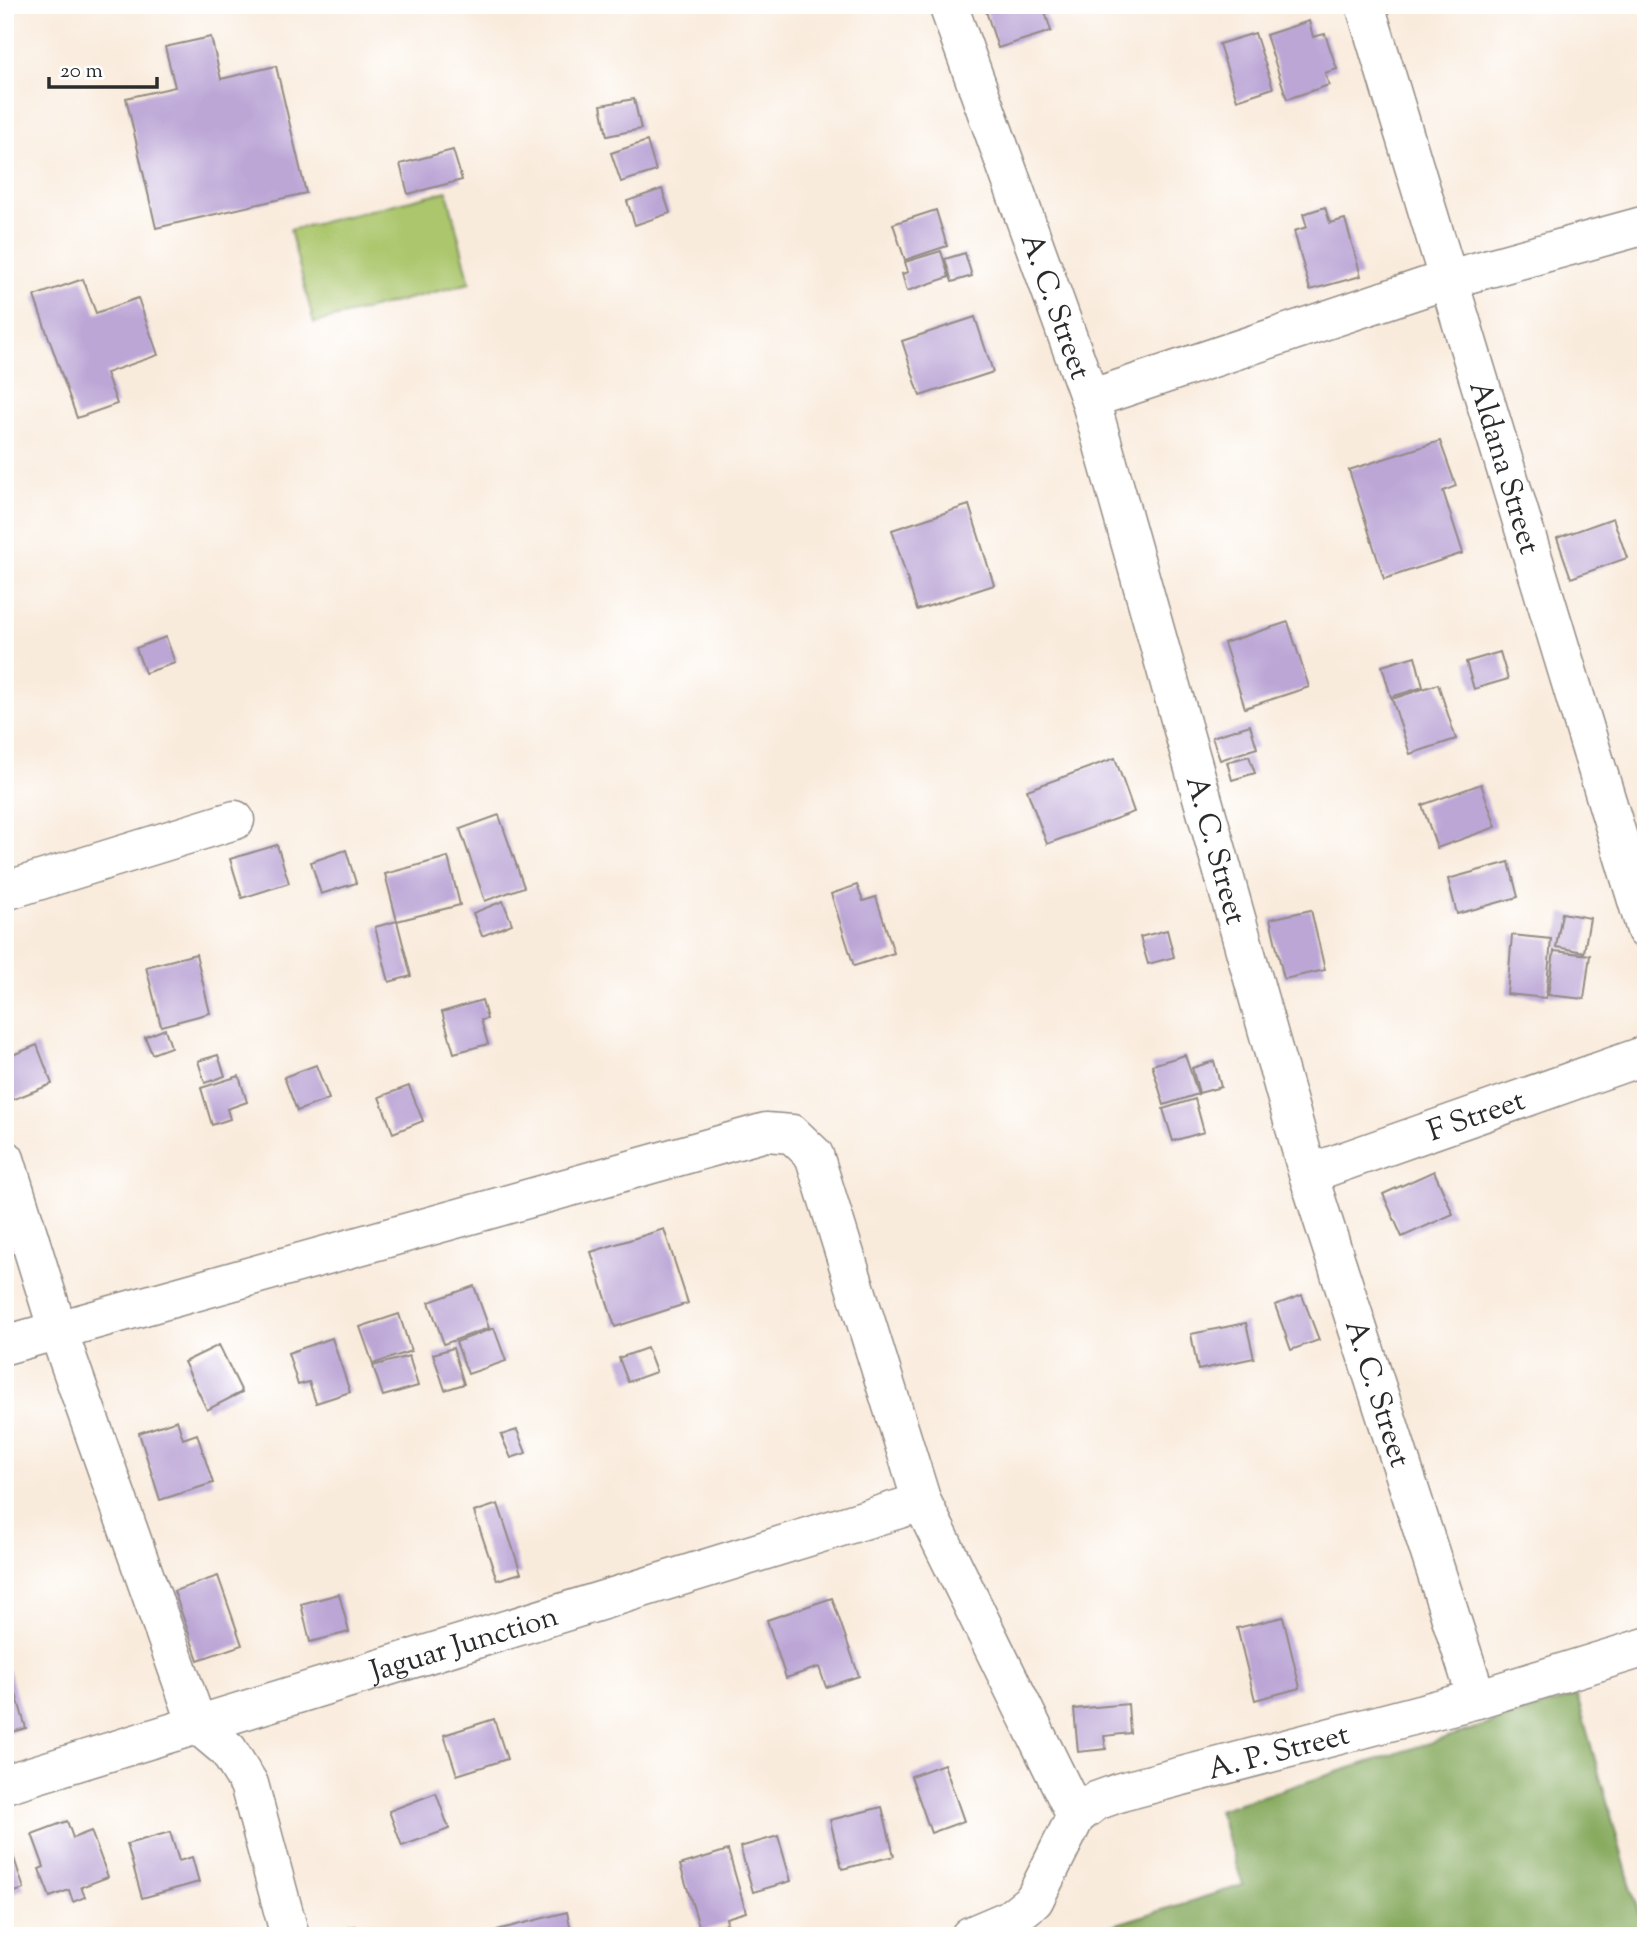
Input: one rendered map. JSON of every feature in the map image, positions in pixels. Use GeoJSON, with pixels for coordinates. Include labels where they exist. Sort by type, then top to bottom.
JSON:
{"type":"FeatureCollection","features":[{"type":"Feature","properties":{"kind":"street","name":"A. C. Street"},"geometry":{"type":"LineString","coordinates":[[948,5],[1090,399],[1308,1174],[1477,1699]]}},
{"type":"Feature","properties":{"kind":"street","name":"Aldana Street"},"geometry":{"type":"LineString","coordinates":[[1365,5],[1446,279],[1646,930]]}},
{"type":"Feature","properties":{"kind":"street"},"geometry":{"type":"LineString","coordinates":[[1090,399],[1446,279],[1646,225]]}},
{"type":"Feature","properties":{"kind":"street"},"geometry":{"type":"LineString","coordinates":[[5,891],[235,820]]}},
{"type":"Feature","properties":{"kind":"street","name":"F Street"},"geometry":{"type":"LineString","coordinates":[[1308,1174],[1646,1055]]}},
{"type":"Feature","properties":{"kind":"street"},"geometry":{"type":"LineString","coordinates":[[5,1345],[766,1132],[792,1134],[814,1155],[922,1502],[1076,1815],[1034,1900],[1010,1919],[970,1936]]}},
{"type":"Feature","properties":{"kind":"street"},"geometry":{"type":"LineString","coordinates":[[5,1159],[58,1331],[197,1724],[228,1750],[249,1784],[290,1936]]}},
{"type":"Feature","properties":{"kind":"street","name":"Jaguar Junction"},"geometry":{"type":"LineString","coordinates":[[5,1784],[922,1502]]}},
{"type":"Feature","properties":{"kind":"street","name":"A. P. Street"},"geometry":{"type":"LineString","coordinates":[[1076,1815],[1096,1801],[1121,1792],[1477,1699],[1646,1647]]}},
{"type":"Feature","properties":{"kind":"green space"},"geometry":{"type":"Polygon","coordinates":[[[447,191],[470,283],[314,323],[290,230],[447,191]]]}},
{"type":"Feature","properties":{"kind":"green space"},"geometry":{"type":"Polygon","coordinates":[[[1577,1696],[1645,1936],[1078,1936],[1243,1885],[1218,1810],[1577,1696]]]}},
{"type":"Feature","properties":{"kind":"building"},"geometry":{"type":"Polygon","coordinates":[[[984,5],[1043,5],[1051,31],[998,48],[984,5]]]}},
{"type":"Feature","properties":{"kind":"building"},"geometry":{"type":"Polygon","coordinates":[[[1309,21],[1313,37],[1325,34],[1337,69],[1325,73],[1329,85],[1287,99],[1266,35],[1309,21]]]}},
{"type":"Feature","properties":{"kind":"building"},"geometry":{"type":"Polygon","coordinates":[[[1255,33],[1273,88],[1237,100],[1219,44],[1255,33]]]}},
{"type":"Feature","properties":{"kind":"building"},"geometry":{"type":"Polygon","coordinates":[[[211,37],[221,79],[276,66],[306,193],[156,228],[126,98],[175,87],[165,47],[211,37]]]}},
{"type":"Feature","properties":{"kind":"building"},"geometry":{"type":"Polygon","coordinates":[[[634,99],[641,129],[607,136],[601,105],[634,99]]]}},
{"type":"Feature","properties":{"kind":"building"},"geometry":{"type":"Polygon","coordinates":[[[647,141],[656,171],[621,182],[611,153],[647,141]]]}},
{"type":"Feature","properties":{"kind":"building"},"geometry":{"type":"Polygon","coordinates":[[[453,150],[462,180],[408,194],[400,164],[453,150]]]}},
{"type":"Feature","properties":{"kind":"building"},"geometry":{"type":"Polygon","coordinates":[[[662,189],[670,213],[635,225],[627,201],[662,189]]]}},
{"type":"Feature","properties":{"kind":"building"},"geometry":{"type":"Polygon","coordinates":[[[1325,207],[1330,223],[1345,219],[1361,276],[1310,290],[1294,231],[1307,227],[1303,214],[1325,207]]]}},
{"type":"Feature","properties":{"kind":"building"},"geometry":{"type":"Polygon","coordinates":[[[936,210],[947,246],[905,260],[893,224],[936,210]]]}},
{"type":"Feature","properties":{"kind":"building"},"geometry":{"type":"Polygon","coordinates":[[[941,251],[949,277],[907,291],[902,274],[908,272],[905,262],[941,251]]]}},
{"type":"Feature","properties":{"kind":"building"},"geometry":{"type":"Polygon","coordinates":[[[965,253],[972,276],[952,282],[945,259],[965,253]]]}},
{"type":"Feature","properties":{"kind":"building"},"geometry":{"type":"Polygon","coordinates":[[[83,279],[96,313],[138,298],[158,355],[106,373],[117,404],[77,418],[34,296],[83,279]]]}},
{"type":"Feature","properties":{"kind":"building"},"geometry":{"type":"Polygon","coordinates":[[[975,317],[993,372],[920,396],[902,341],[975,317]]]}},
{"type":"Feature","properties":{"kind":"building"},"geometry":{"type":"Polygon","coordinates":[[[1440,441],[1456,486],[1443,491],[1463,553],[1384,579],[1349,470],[1440,441]]]}},
{"type":"Feature","properties":{"kind":"building"},"geometry":{"type":"Polygon","coordinates":[[[969,505],[994,585],[917,610],[892,530],[969,505]]]}},
{"type":"Feature","properties":{"kind":"building"},"geometry":{"type":"Polygon","coordinates":[[[1613,518],[1627,558],[1571,578],[1557,538],[1613,518]]]}},
{"type":"Feature","properties":{"kind":"building"},"geometry":{"type":"Polygon","coordinates":[[[1288,622],[1309,687],[1245,708],[1224,643],[1288,622]]]}},
{"type":"Feature","properties":{"kind":"building"},"geometry":{"type":"Polygon","coordinates":[[[166,637],[175,663],[145,673],[136,648],[166,637]]]}},
{"type":"Feature","properties":{"kind":"building"},"geometry":{"type":"Polygon","coordinates":[[[1500,652],[1508,679],[1474,689],[1466,662],[1500,652]]]}},
{"type":"Feature","properties":{"kind":"building"},"geometry":{"type":"Polygon","coordinates":[[[1415,656],[1423,687],[1391,697],[1382,666],[1415,656]]]}},
{"type":"Feature","properties":{"kind":"building"},"geometry":{"type":"Polygon","coordinates":[[[1438,684],[1456,739],[1410,754],[1392,699],[1438,684]]]}},
{"type":"Feature","properties":{"kind":"building"},"geometry":{"type":"Polygon","coordinates":[[[1250,725],[1257,748],[1220,760],[1212,737],[1250,725]]]}},
{"type":"Feature","properties":{"kind":"building"},"geometry":{"type":"Polygon","coordinates":[[[1249,756],[1255,773],[1232,780],[1227,762],[1249,756]]]}},
{"type":"Feature","properties":{"kind":"building"},"geometry":{"type":"Polygon","coordinates":[[[1115,758],[1134,812],[1047,844],[1027,790],[1115,758]]]}},
{"type":"Feature","properties":{"kind":"building"},"geometry":{"type":"Polygon","coordinates":[[[1481,784],[1496,827],[1437,848],[1422,805],[1481,784]]]}},
{"type":"Feature","properties":{"kind":"building"},"geometry":{"type":"Polygon","coordinates":[[[499,815],[524,887],[485,901],[460,829],[499,815]]]}},
{"type":"Feature","properties":{"kind":"building"},"geometry":{"type":"Polygon","coordinates":[[[277,845],[289,883],[242,898],[230,859],[277,845]]]}},
{"type":"Feature","properties":{"kind":"building"},"geometry":{"type":"Polygon","coordinates":[[[346,850],[356,883],[321,894],[311,862],[346,850]]]}},
{"type":"Feature","properties":{"kind":"building"},"geometry":{"type":"Polygon","coordinates":[[[448,857],[460,905],[397,921],[385,874],[448,857]]]}},
{"type":"Feature","properties":{"kind":"building"},"geometry":{"type":"Polygon","coordinates":[[[1509,862],[1518,897],[1457,914],[1448,879],[1509,862]]]}},
{"type":"Feature","properties":{"kind":"building"},"geometry":{"type":"Polygon","coordinates":[[[857,885],[863,901],[876,897],[894,953],[854,966],[831,894],[857,885]]]}},
{"type":"Feature","properties":{"kind":"building"},"geometry":{"type":"Polygon","coordinates":[[[503,901],[512,924],[482,936],[473,913],[503,901]]]}},
{"type":"Feature","properties":{"kind":"building"},"geometry":{"type":"Polygon","coordinates":[[[1311,910],[1325,970],[1284,979],[1270,919],[1311,910]]]}},
{"type":"Feature","properties":{"kind":"building"},"geometry":{"type":"Polygon","coordinates":[[[1562,913],[1590,918],[1584,952],[1556,947],[1562,913]]]}},
{"type":"Feature","properties":{"kind":"building"},"geometry":{"type":"Polygon","coordinates":[[[397,921],[411,976],[389,982],[375,927],[397,921]]]}},
{"type":"Feature","properties":{"kind":"building"},"geometry":{"type":"Polygon","coordinates":[[[1167,930],[1174,957],[1148,964],[1140,937],[1167,930]]]}},
{"type":"Feature","properties":{"kind":"building"},"geometry":{"type":"Polygon","coordinates":[[[1512,935],[1551,939],[1546,998],[1507,994],[1512,935]]]}},
{"type":"Feature","properties":{"kind":"building"},"geometry":{"type":"Polygon","coordinates":[[[1554,951],[1590,955],[1584,999],[1548,995],[1554,951]]]}},
{"type":"Feature","properties":{"kind":"building"},"geometry":{"type":"Polygon","coordinates":[[[196,954],[210,1013],[161,1026],[146,967],[196,954]]]}},
{"type":"Feature","properties":{"kind":"building"},"geometry":{"type":"Polygon","coordinates":[[[482,1000],[487,1019],[481,1020],[488,1044],[454,1053],[442,1012],[482,1000]]]}},
{"type":"Feature","properties":{"kind":"building"},"geometry":{"type":"Polygon","coordinates":[[[165,1029],[171,1047],[152,1054],[145,1037],[165,1029]]]}},
{"type":"Feature","properties":{"kind":"building"},"geometry":{"type":"Polygon","coordinates":[[[37,1045],[52,1084],[7,1102],[5,1058],[37,1045]]]}},
{"type":"Feature","properties":{"kind":"building"},"geometry":{"type":"Polygon","coordinates":[[[218,1055],[225,1076],[205,1083],[198,1061],[218,1055]]]}},
{"type":"Feature","properties":{"kind":"building"},"geometry":{"type":"Polygon","coordinates":[[[1185,1055],[1198,1094],[1164,1105],[1152,1065],[1185,1055]]]}},
{"type":"Feature","properties":{"kind":"building"},"geometry":{"type":"Polygon","coordinates":[[[1214,1061],[1221,1087],[1199,1093],[1192,1068],[1214,1061]]]}},
{"type":"Feature","properties":{"kind":"building"},"geometry":{"type":"Polygon","coordinates":[[[316,1065],[329,1099],[297,1111],[284,1077],[316,1065]]]}},
{"type":"Feature","properties":{"kind":"building"},"geometry":{"type":"Polygon","coordinates":[[[239,1076],[247,1102],[227,1109],[230,1119],[212,1125],[201,1088],[239,1076]]]}},
{"type":"Feature","properties":{"kind":"building"},"geometry":{"type":"Polygon","coordinates":[[[409,1086],[423,1121],[393,1133],[379,1097],[409,1086]]]}},
{"type":"Feature","properties":{"kind":"building"},"geometry":{"type":"Polygon","coordinates":[[[1195,1099],[1204,1132],[1173,1141],[1163,1109],[1195,1099]]]}},
{"type":"Feature","properties":{"kind":"building"},"geometry":{"type":"Polygon","coordinates":[[[1434,1171],[1453,1214],[1402,1237],[1383,1194],[1434,1171]]]}},
{"type":"Feature","properties":{"kind":"building"},"geometry":{"type":"Polygon","coordinates":[[[664,1229],[688,1303],[615,1327],[591,1252],[664,1229]]]}},
{"type":"Feature","properties":{"kind":"building"},"geometry":{"type":"Polygon","coordinates":[[[474,1286],[489,1328],[444,1344],[429,1302],[474,1286]]]}},
{"type":"Feature","properties":{"kind":"building"},"geometry":{"type":"Polygon","coordinates":[[[1302,1295],[1319,1340],[1291,1350],[1275,1305],[1302,1295]]]}},
{"type":"Feature","properties":{"kind":"building"},"geometry":{"type":"Polygon","coordinates":[[[399,1314],[411,1351],[373,1364],[360,1327],[399,1314]]]}},
{"type":"Feature","properties":{"kind":"building"},"geometry":{"type":"Polygon","coordinates":[[[1246,1323],[1254,1358],[1198,1370],[1191,1334],[1246,1323]]]}},
{"type":"Feature","properties":{"kind":"building"},"geometry":{"type":"Polygon","coordinates":[[[494,1328],[506,1361],[468,1374],[456,1342],[494,1328]]]}},
{"type":"Feature","properties":{"kind":"building"},"geometry":{"type":"Polygon","coordinates":[[[332,1338],[350,1392],[316,1403],[309,1382],[298,1385],[288,1353],[332,1338]]]}},
{"type":"Feature","properties":{"kind":"building"},"geometry":{"type":"Polygon","coordinates":[[[219,1345],[242,1392],[207,1410],[184,1362],[219,1345]]]}},
{"type":"Feature","properties":{"kind":"building"},"geometry":{"type":"Polygon","coordinates":[[[453,1348],[464,1384],[445,1390],[433,1354],[453,1348]]]}},
{"type":"Feature","properties":{"kind":"building"},"geometry":{"type":"Polygon","coordinates":[[[647,1348],[656,1372],[628,1382],[619,1358],[647,1348]]]}},
{"type":"Feature","properties":{"kind":"building"},"geometry":{"type":"Polygon","coordinates":[[[409,1356],[418,1386],[383,1396],[373,1366],[409,1356]]]}},
{"type":"Feature","properties":{"kind":"building"},"geometry":{"type":"Polygon","coordinates":[[[177,1420],[183,1439],[197,1434],[213,1483],[160,1500],[139,1433],[177,1420]]]}},
{"type":"Feature","properties":{"kind":"building"},"geometry":{"type":"Polygon","coordinates":[[[517,1430],[526,1453],[511,1458],[501,1435],[517,1430]]]}},
{"type":"Feature","properties":{"kind":"building"},"geometry":{"type":"Polygon","coordinates":[[[498,1504],[521,1573],[497,1580],[474,1512],[498,1504]]]}},
{"type":"Feature","properties":{"kind":"building"},"geometry":{"type":"Polygon","coordinates":[[[218,1576],[242,1645],[198,1660],[174,1591],[218,1576]]]}},
{"type":"Feature","properties":{"kind":"building"},"geometry":{"type":"Polygon","coordinates":[[[339,1594],[349,1632],[310,1642],[301,1604],[339,1594]]]}},
{"type":"Feature","properties":{"kind":"building"},"geometry":{"type":"Polygon","coordinates":[[[832,1598],[859,1676],[826,1687],[819,1667],[786,1678],[767,1620],[832,1598]]]}},
{"type":"Feature","properties":{"kind":"building"},"geometry":{"type":"Polygon","coordinates":[[[1283,1617],[1300,1688],[1255,1700],[1237,1628],[1283,1617]]]}},
{"type":"Feature","properties":{"kind":"building"},"geometry":{"type":"Polygon","coordinates":[[[9,1670],[26,1728],[5,1734],[5,1671],[9,1670]]]}},
{"type":"Feature","properties":{"kind":"building"},"geometry":{"type":"Polygon","coordinates":[[[1128,1704],[1130,1733],[1104,1736],[1106,1749],[1078,1752],[1074,1709],[1128,1704]]]}},
{"type":"Feature","properties":{"kind":"building"},"geometry":{"type":"Polygon","coordinates":[[[494,1719],[507,1759],[457,1775],[444,1735],[494,1719]]]}},
{"type":"Feature","properties":{"kind":"building"},"geometry":{"type":"Polygon","coordinates":[[[944,1764],[964,1821],[931,1833],[911,1776],[944,1764]]]}},
{"type":"Feature","properties":{"kind":"building"},"geometry":{"type":"Polygon","coordinates":[[[436,1793],[449,1829],[402,1846],[389,1811],[436,1793]]]}},
{"type":"Feature","properties":{"kind":"building"},"geometry":{"type":"Polygon","coordinates":[[[882,1807],[894,1856],[842,1869],[830,1820],[882,1807]]]}},
{"type":"Feature","properties":{"kind":"building"},"geometry":{"type":"Polygon","coordinates":[[[67,1821],[73,1838],[91,1831],[108,1877],[81,1887],[85,1897],[73,1902],[69,1890],[50,1897],[39,1869],[44,1867],[32,1834],[67,1821]]]}},
{"type":"Feature","properties":{"kind":"building"},"geometry":{"type":"Polygon","coordinates":[[[170,1832],[179,1861],[192,1857],[199,1882],[142,1898],[127,1844],[170,1832]]]}},
{"type":"Feature","properties":{"kind":"building"},"geometry":{"type":"Polygon","coordinates":[[[778,1836],[791,1881],[753,1892],[740,1847],[778,1836]]]}},
{"type":"Feature","properties":{"kind":"building"},"geometry":{"type":"Polygon","coordinates":[[[10,1846],[24,1889],[5,1895],[5,1847],[10,1846]]]}},
{"type":"Feature","properties":{"kind":"building"},"geometry":{"type":"Polygon","coordinates":[[[728,1850],[746,1912],[726,1918],[727,1923],[701,1932],[680,1865],[728,1850]]]}},
{"type":"Feature","properties":{"kind":"building"},"geometry":{"type":"Polygon","coordinates":[[[567,1912],[572,1936],[499,1936],[497,1930],[567,1912]]]}},
{"type":"Feature","properties":{"kind":"building"},"geometry":{"type":"Polygon","coordinates":[[[355,1926],[358,1936],[322,1936],[322,1935],[355,1926]]]}}]}
